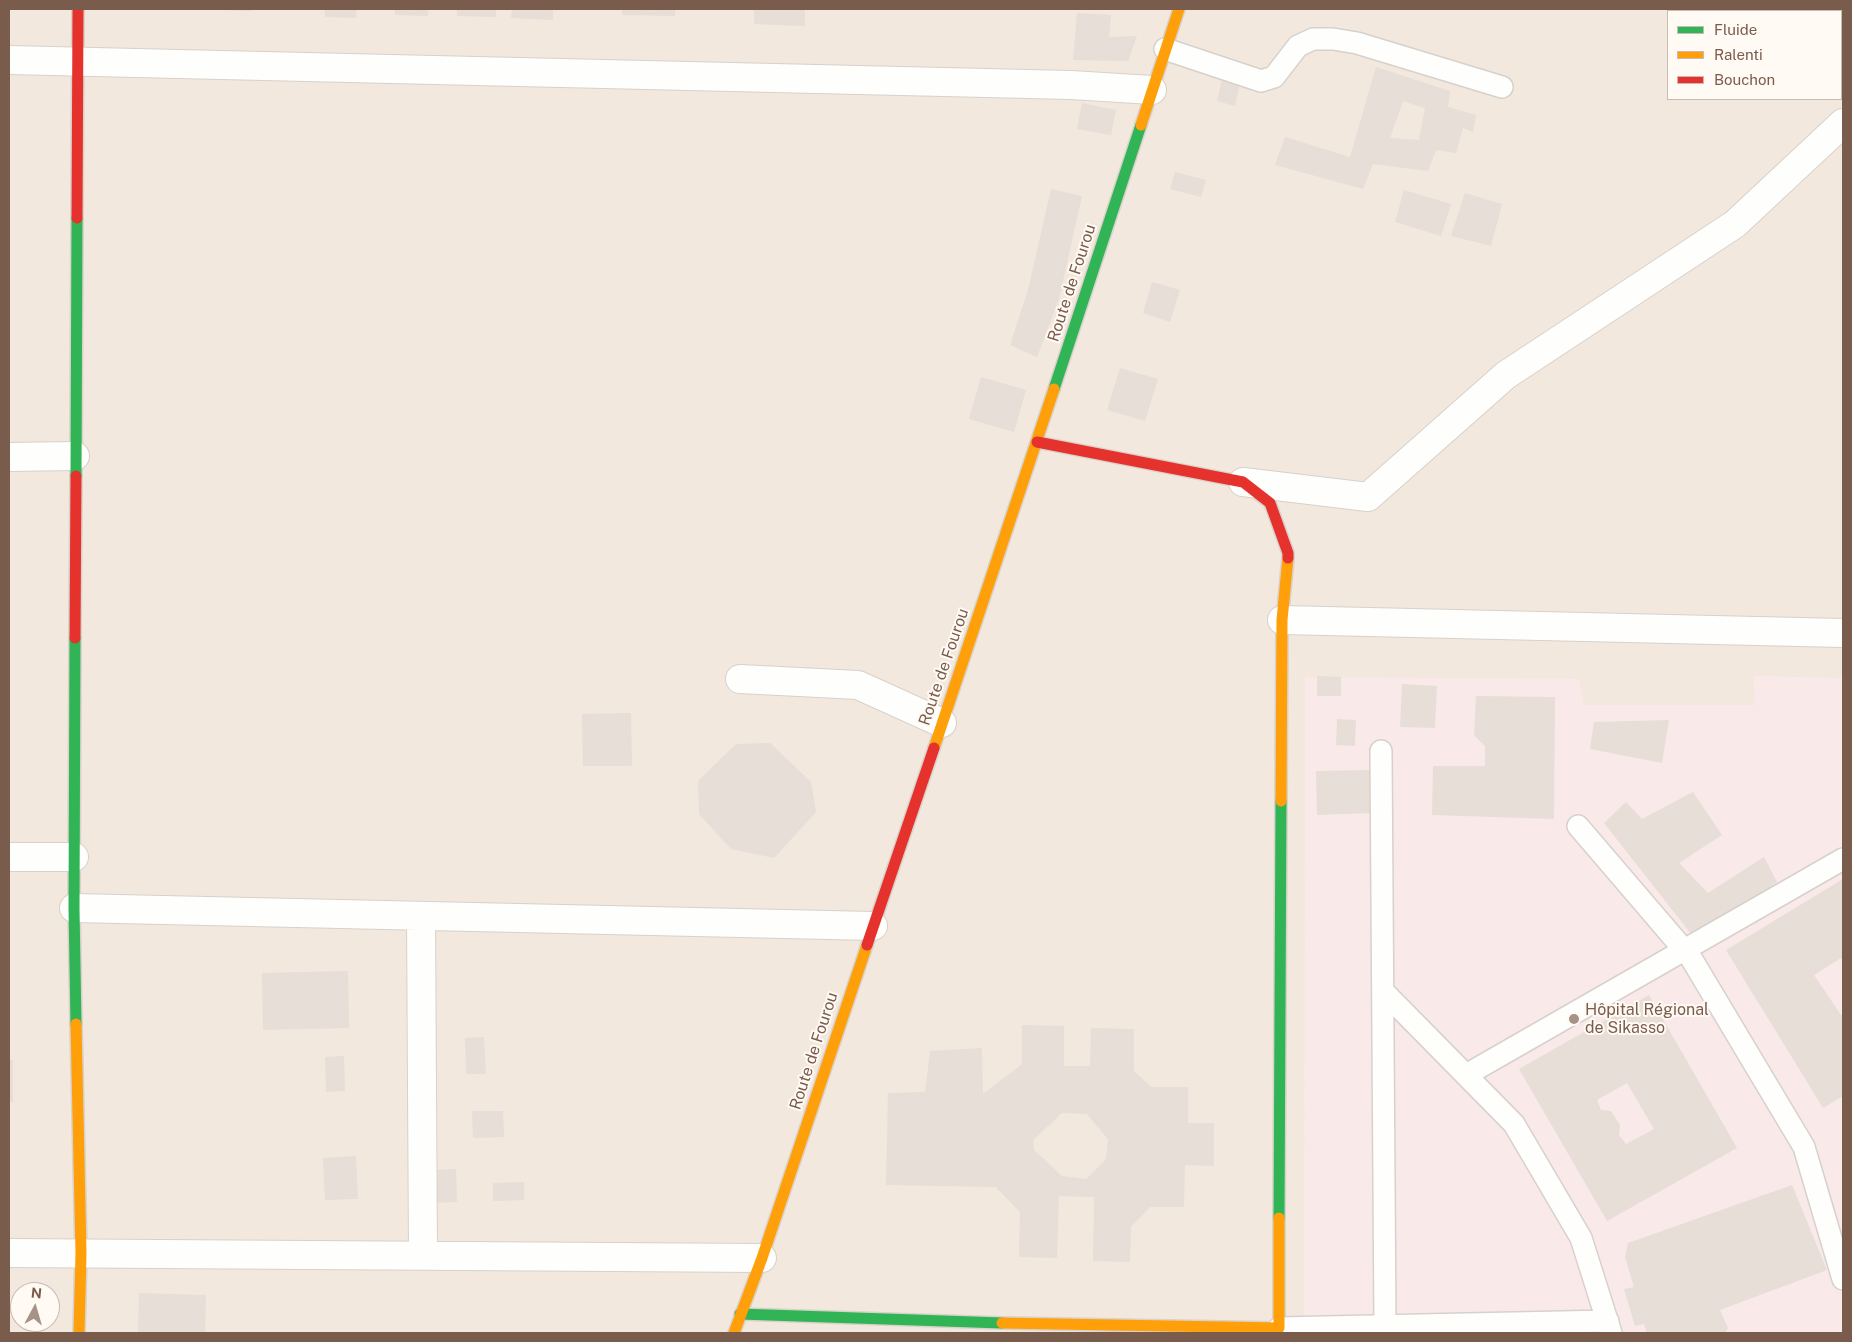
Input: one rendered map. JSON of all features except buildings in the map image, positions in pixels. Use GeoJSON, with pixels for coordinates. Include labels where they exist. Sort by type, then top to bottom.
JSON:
{"type":"FeatureCollection","features":[{"type":"Feature","properties":{"kind":"street"},"geometry":{"type":"LineString","coordinates":[[78,9],[74,908],[81,1253],[79,1333]]}},
{"type":"Feature","properties":{"kind":"street","name":"Route de Fourou"},"geometry":{"type":"LineString","coordinates":[[734,1333],[762,1258],[1037,442],[1179,9]]}},
{"type":"Feature","properties":{"kind":"street"},"geometry":{"type":"LineString","coordinates":[[9,60],[77,60],[1072,85],[1152,90]]}},
{"type":"Feature","properties":{"kind":"street"},"geometry":{"type":"LineString","coordinates":[[1037,442],[1243,482],[1368,497],[1506,375],[1735,224],[1843,123]]}},
{"type":"Feature","properties":{"kind":"street"},"geometry":{"type":"LineString","coordinates":[[9,457],[76,456]]}},
{"type":"Feature","properties":{"kind":"street"},"geometry":{"type":"LineString","coordinates":[[740,1314],[1057,1329],[1279,1328],[1282,620],[1288,553],[1270,503],[1243,482]]}},
{"type":"Feature","properties":{"kind":"street"},"geometry":{"type":"LineString","coordinates":[[1282,620],[1843,633]]}},
{"type":"Feature","properties":{"kind":"street"},"geometry":{"type":"LineString","coordinates":[[740,679],[858,685],[942,723]]}},
{"type":"Feature","properties":{"kind":"street"},"geometry":{"type":"LineString","coordinates":[[9,857],[74,857]]}},
{"type":"Feature","properties":{"kind":"street"},"geometry":{"type":"LineString","coordinates":[[74,908],[873,926]]}},
{"type":"Feature","properties":{"kind":"street"},"geometry":{"type":"LineString","coordinates":[[421,916],[423,1255]]}},
{"type":"Feature","properties":{"kind":"street"},"geometry":{"type":"LineString","coordinates":[[9,1252],[762,1258]]}},
{"type":"Feature","properties":{"kind":"lane"},"geometry":{"type":"LineString","coordinates":[[1165,49],[1261,81],[1274,77],[1298,46],[1313,39],[1333,39],[1357,44],[1502,87]]}},
{"type":"Feature","properties":{"kind":"lane"},"geometry":{"type":"LineString","coordinates":[[1381,751],[1386,1326]]}},
{"type":"Feature","properties":{"kind":"lane"},"geometry":{"type":"LineString","coordinates":[[1578,826],[1691,958],[1804,1147],[1843,1279]]}},
{"type":"Feature","properties":{"kind":"lane"},"geometry":{"type":"LineString","coordinates":[[1466,1076],[1843,859]]}},
{"type":"Feature","properties":{"kind":"lane"},"geometry":{"type":"LineString","coordinates":[[1279,1328],[1386,1326],[1610,1327],[1580,1238],[1514,1124],[1383,991]]}},
{"type":"Feature","properties":{"kind":"shaded area"},"geometry":{"type":"Polygon","coordinates":[[[9,9],[1843,9],[1843,1333],[9,1333],[9,9]]]}},
{"type":"Feature","properties":{"kind":"shaded area","name":"Hôpital Régional de Sikasso"},"geometry":{"type":"Polygon","coordinates":[[[1753,676],[1843,678],[1843,1333],[1304,1333],[1305,677],[1579,679],[1584,705],[1755,705],[1753,676]]]}},
{"type":"Feature","properties":{"kind":"traffic: fast"},"geometry":{"type":"LineString","coordinates":[[1054,389],[1141,125]]}},
{"type":"Feature","properties":{"kind":"traffic: fast"},"geometry":{"type":"LineString","coordinates":[[76,476],[77,218]]}},
{"type":"Feature","properties":{"kind":"traffic: fast"},"geometry":{"type":"LineString","coordinates":[[75,638],[74,908],[76,1024]]}},
{"type":"Feature","properties":{"kind":"traffic: fast"},"geometry":{"type":"LineString","coordinates":[[1279,1218],[1281,801]]}},
{"type":"Feature","properties":{"kind":"traffic: fast"},"geometry":{"type":"LineString","coordinates":[[740,1314],[1002,1323]]}},
{"type":"Feature","properties":{"kind":"traffic: slow"},"geometry":{"type":"LineString","coordinates":[[1141,125],[1179,9]]}},
{"type":"Feature","properties":{"kind":"traffic: slow"},"geometry":{"type":"LineString","coordinates":[[934,748],[1054,389]]}},
{"type":"Feature","properties":{"kind":"traffic: slow"},"geometry":{"type":"LineString","coordinates":[[1281,801],[1282,620],[1288,558]]}},
{"type":"Feature","properties":{"kind":"traffic: slow"},"geometry":{"type":"LineString","coordinates":[[734,1333],[762,1258],[867,945]]}},
{"type":"Feature","properties":{"kind":"traffic: slow"},"geometry":{"type":"LineString","coordinates":[[76,1024],[81,1253],[79,1333]]}},
{"type":"Feature","properties":{"kind":"traffic: slow"},"geometry":{"type":"LineString","coordinates":[[1002,1323],[1279,1328],[1279,1218]]}},
{"type":"Feature","properties":{"kind":"traffic: jam"},"geometry":{"type":"LineString","coordinates":[[77,218],[78,9]]}},
{"type":"Feature","properties":{"kind":"traffic: jam"},"geometry":{"type":"LineString","coordinates":[[1037,442],[1243,482],[1270,503],[1288,553],[1288,558]]}},
{"type":"Feature","properties":{"kind":"traffic: jam"},"geometry":{"type":"LineString","coordinates":[[75,638],[76,476]]}},
{"type":"Feature","properties":{"kind":"traffic: jam"},"geometry":{"type":"LineString","coordinates":[[867,945],[934,748]]}},
{"type":"Feature","properties":{"kind":"place","name":"Hôpital Régional de Sikasso"},"geometry":{"type":"Point","coordinates":[1574,1019]}}]}
